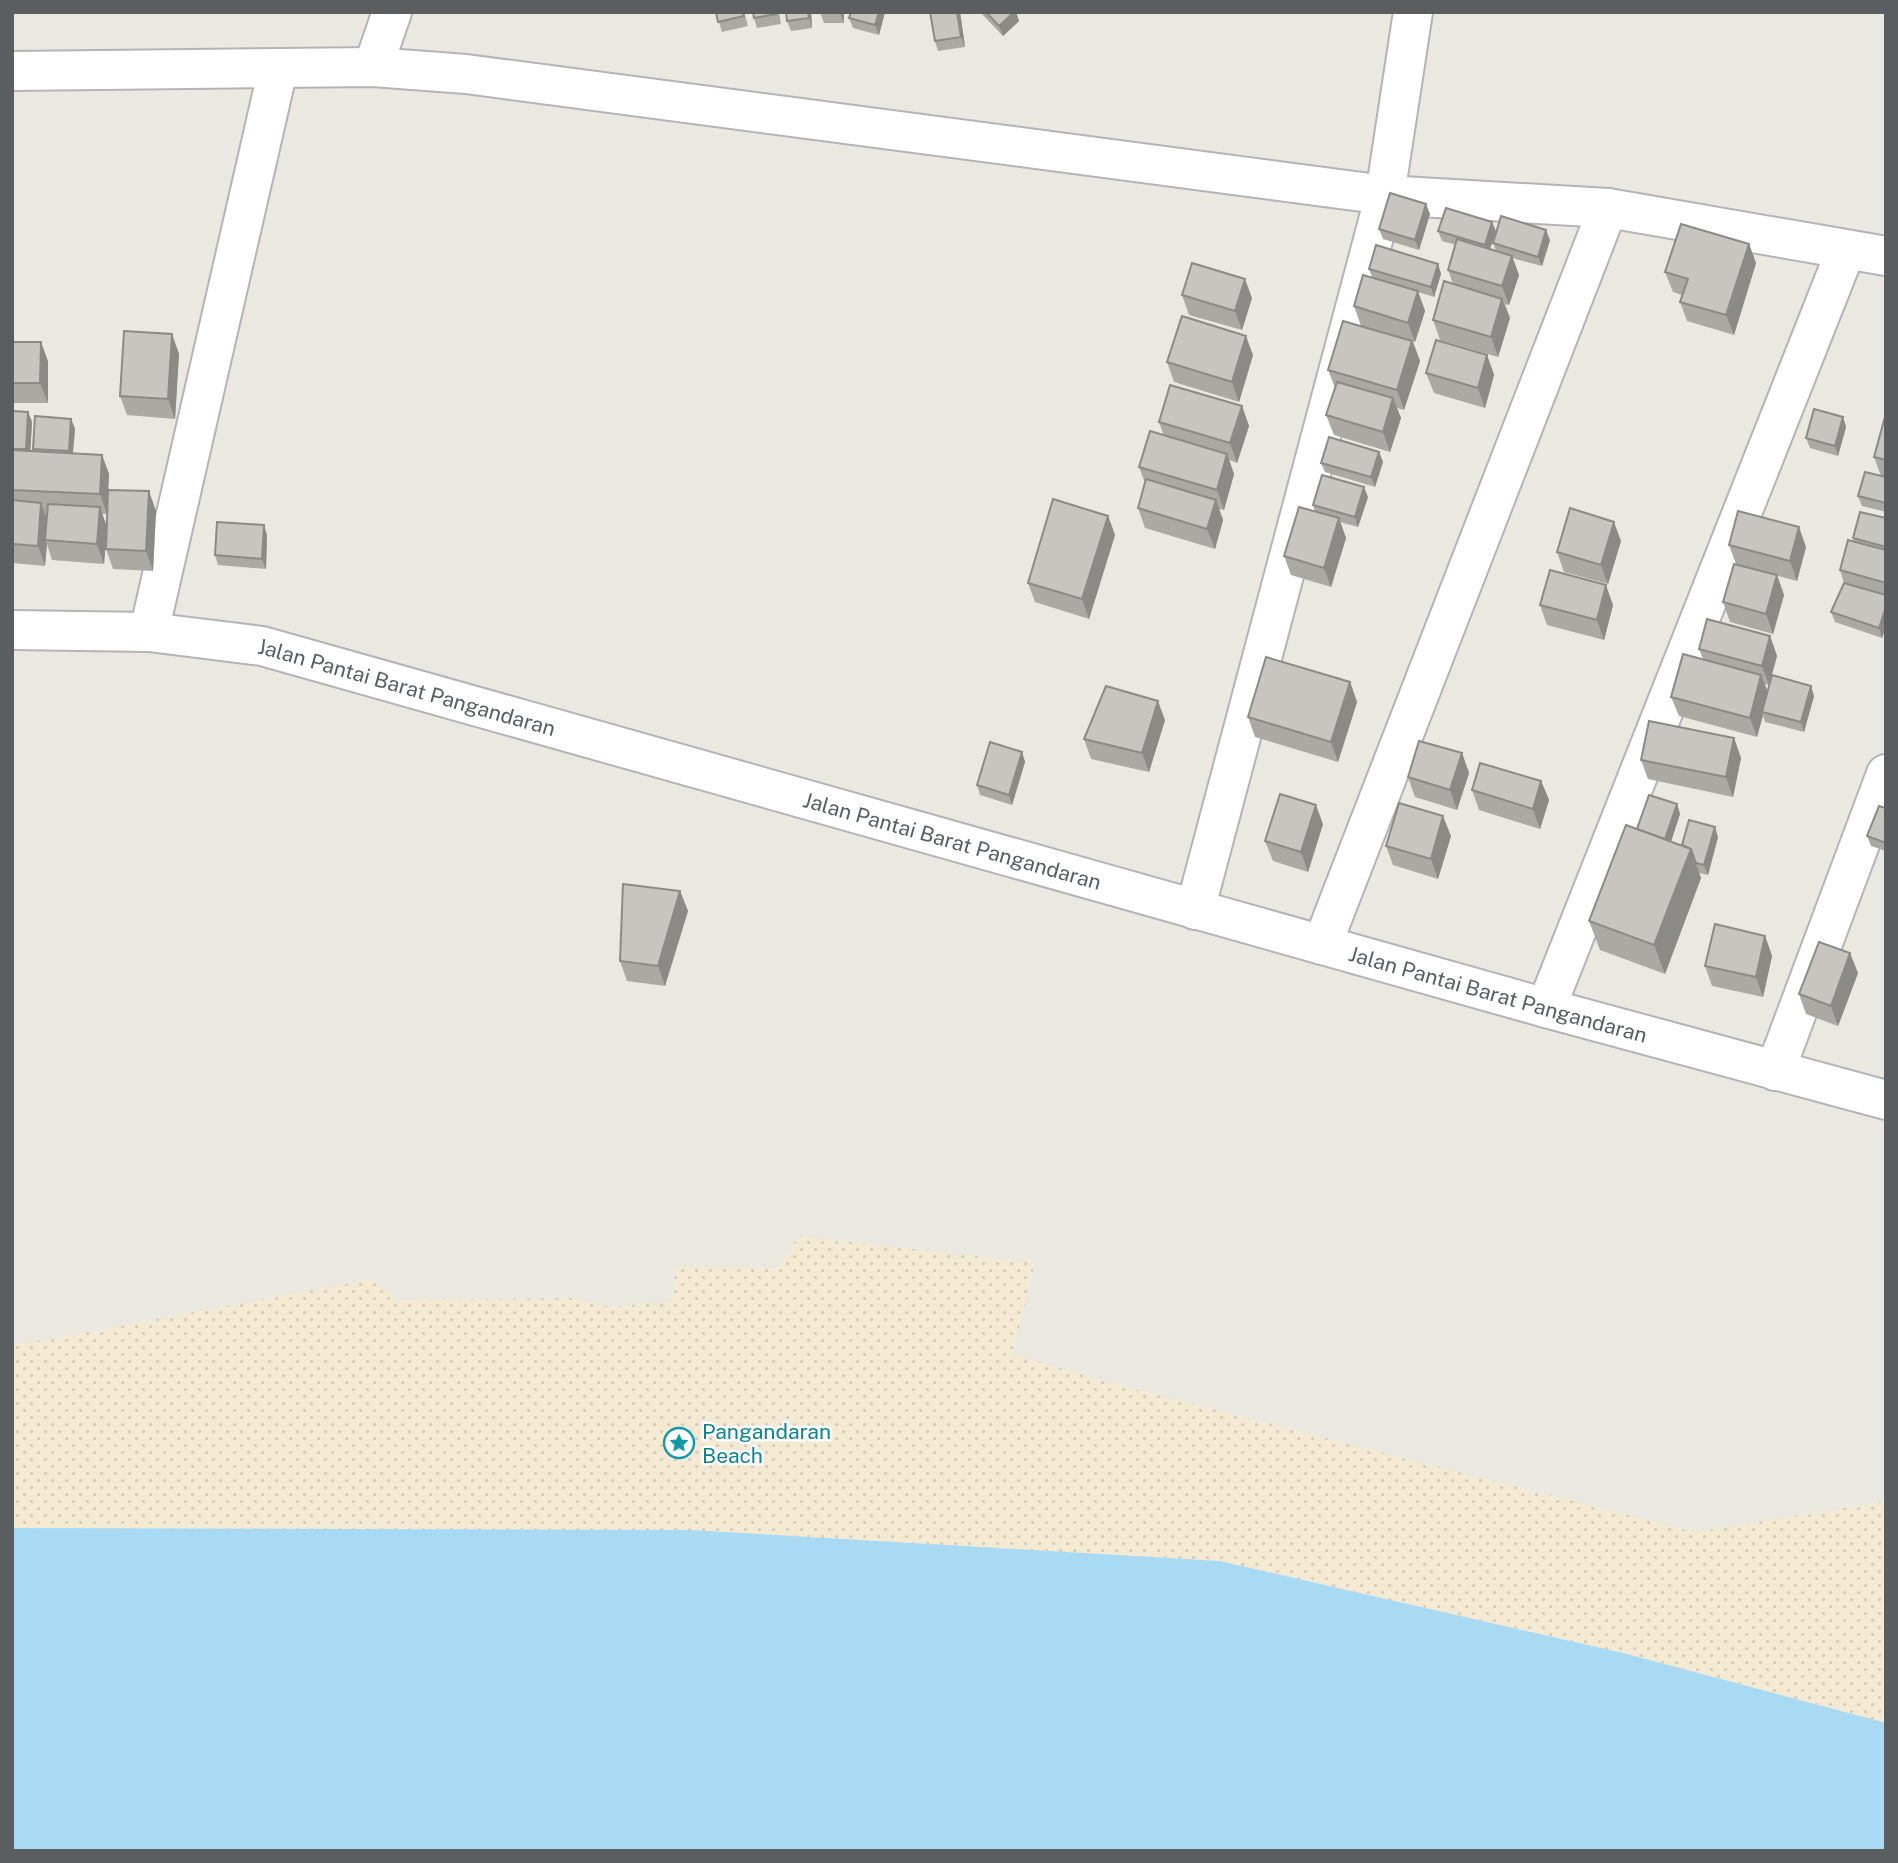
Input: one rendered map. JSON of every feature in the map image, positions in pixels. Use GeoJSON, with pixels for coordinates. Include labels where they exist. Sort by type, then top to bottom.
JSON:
{"type":"FeatureCollection","features":[{"type":"Feature","properties":{"kind":"street"},"geometry":{"type":"LineString","coordinates":[[373,67],[392,12]]}},
{"type":"Feature","properties":{"kind":"street"},"geometry":{"type":"LineString","coordinates":[[1195,910],[1385,195],[1413,12]]}},
{"type":"Feature","properties":{"kind":"street"},"geometry":{"type":"LineString","coordinates":[[12,71],[373,67],[479,75],[1385,195],[1608,208],[1886,256]]}},
{"type":"Feature","properties":{"kind":"street"},"geometry":{"type":"LineString","coordinates":[[149,632],[278,69]]}},
{"type":"Feature","properties":{"kind":"street"},"geometry":{"type":"LineString","coordinates":[[1322,945],[1608,208]]}},
{"type":"Feature","properties":{"kind":"street"},"geometry":{"type":"LineString","coordinates":[[1546,1008],[1846,250]]}},
{"type":"Feature","properties":{"kind":"street","name":"Jalan Pantai Barat Pangandaran"},"geometry":{"type":"LineString","coordinates":[[12,630],[149,632],[262,646],[1195,910],[1886,1100]]}},
{"type":"Feature","properties":{"kind":"street"},"geometry":{"type":"LineString","coordinates":[[1775,1070],[1886,774]]}},
{"type":"Feature","properties":{"kind":"sand","name":"Pangandaran Beach"},"geometry":{"type":"Polygon","coordinates":[[[799,1236],[1035,1263],[1013,1354],[1118,1385],[1694,1532],[1886,1501],[1886,1723],[1623,1653],[1219,1561],[690,1530],[12,1528],[12,1344],[46,1340],[370,1279],[398,1300],[575,1298],[609,1307],[672,1301],[676,1267],[778,1268],[799,1236]]]}},
{"type":"Feature","properties":{"kind":"water"},"geometry":{"type":"Polygon","coordinates":[[[12,1528],[690,1530],[1219,1561],[1623,1653],[1886,1723],[1886,1851],[12,1851],[12,1528]]]}},
{"type":"Feature","properties":{"kind":"building"},"geometry":{"type":"Polygon","coordinates":[[[716,12],[743,12],[744,16],[718,22],[716,12]]]}},
{"type":"Feature","properties":{"kind":"building"},"geometry":{"type":"Polygon","coordinates":[[[753,12],[777,12],[777,14],[754,18],[753,12]]]}},
{"type":"Feature","properties":{"kind":"building"},"geometry":{"type":"Polygon","coordinates":[[[786,12],[808,12],[809,18],[787,21],[786,12]]]}},
{"type":"Feature","properties":{"kind":"building"},"geometry":{"type":"Polygon","coordinates":[[[851,12],[879,12],[875,25],[849,18],[851,12]]]}},
{"type":"Feature","properties":{"kind":"building"},"geometry":{"type":"Polygon","coordinates":[[[930,12],[957,12],[961,37],[935,41],[930,12]]]}},
{"type":"Feature","properties":{"kind":"building"},"geometry":{"type":"Polygon","coordinates":[[[986,12],[1014,12],[999,26],[986,12]]]}},
{"type":"Feature","properties":{"kind":"building"},"geometry":{"type":"Polygon","coordinates":[[[1390,193],[1426,204],[1415,240],[1379,229],[1390,193]]]}},
{"type":"Feature","properties":{"kind":"building"},"geometry":{"type":"Polygon","coordinates":[[[1446,208],[1492,222],[1485,245],[1438,231],[1446,208]]]}},
{"type":"Feature","properties":{"kind":"building"},"geometry":{"type":"Polygon","coordinates":[[[1501,216],[1546,230],[1538,257],[1493,243],[1501,216]]]}},
{"type":"Feature","properties":{"kind":"building"},"geometry":{"type":"Polygon","coordinates":[[[1681,224],[1749,244],[1726,315],[1680,302],[1688,279],[1665,272],[1681,224]]]}},
{"type":"Feature","properties":{"kind":"building"},"geometry":{"type":"Polygon","coordinates":[[[1457,239],[1512,256],[1502,286],[1448,270],[1457,239]]]}},
{"type":"Feature","properties":{"kind":"building"},"geometry":{"type":"Polygon","coordinates":[[[1376,245],[1438,264],[1431,287],[1369,269],[1376,245]]]}},
{"type":"Feature","properties":{"kind":"building"},"geometry":{"type":"Polygon","coordinates":[[[1192,263],[1245,279],[1235,311],[1182,295],[1192,263]]]}},
{"type":"Feature","properties":{"kind":"building"},"geometry":{"type":"Polygon","coordinates":[[[1363,275],[1418,291],[1408,323],[1354,306],[1363,275]]]}},
{"type":"Feature","properties":{"kind":"building"},"geometry":{"type":"Polygon","coordinates":[[[1444,281],[1502,299],[1491,337],[1433,320],[1444,281]]]}},
{"type":"Feature","properties":{"kind":"building"},"geometry":{"type":"Polygon","coordinates":[[[1182,316],[1246,336],[1232,382],[1167,362],[1182,316]]]}},
{"type":"Feature","properties":{"kind":"building"},"geometry":{"type":"Polygon","coordinates":[[[1343,321],[1412,341],[1397,390],[1328,370],[1343,321]]]}},
{"type":"Feature","properties":{"kind":"building"},"geometry":{"type":"Polygon","coordinates":[[[124,331],[172,334],[168,399],[120,396],[124,331]]]}},
{"type":"Feature","properties":{"kind":"building"},"geometry":{"type":"Polygon","coordinates":[[[1436,340],[1487,355],[1478,388],[1426,373],[1436,340]]]}},
{"type":"Feature","properties":{"kind":"building"},"geometry":{"type":"Polygon","coordinates":[[[12,342],[41,342],[40,383],[12,383],[12,342]]]}},
{"type":"Feature","properties":{"kind":"building"},"geometry":{"type":"Polygon","coordinates":[[[1337,382],[1393,398],[1383,432],[1326,415],[1337,382]]]}},
{"type":"Feature","properties":{"kind":"building"},"geometry":{"type":"Polygon","coordinates":[[[1170,385],[1242,406],[1230,443],[1159,422],[1170,385]]]}},
{"type":"Feature","properties":{"kind":"building"},"geometry":{"type":"Polygon","coordinates":[[[1814,409],[1843,417],[1835,446],[1806,438],[1814,409]]]}},
{"type":"Feature","properties":{"kind":"building"},"geometry":{"type":"Polygon","coordinates":[[[12,411],[28,412],[26,449],[12,449],[12,411]]]}},
{"type":"Feature","properties":{"kind":"building"},"geometry":{"type":"Polygon","coordinates":[[[1886,413],[1886,460],[1874,457],[1886,413]]]}},
{"type":"Feature","properties":{"kind":"building"},"geometry":{"type":"Polygon","coordinates":[[[35,416],[71,419],[69,451],[33,449],[35,416]]]}},
{"type":"Feature","properties":{"kind":"building"},"geometry":{"type":"Polygon","coordinates":[[[1150,431],[1227,454],[1217,490],[1139,467],[1150,431]]]}},
{"type":"Feature","properties":{"kind":"building"},"geometry":{"type":"Polygon","coordinates":[[[1329,437],[1379,452],[1371,477],[1321,463],[1329,437]]]}},
{"type":"Feature","properties":{"kind":"building"},"geometry":{"type":"Polygon","coordinates":[[[12,450],[102,455],[100,494],[12,490],[12,450]]]}},
{"type":"Feature","properties":{"kind":"building"},"geometry":{"type":"Polygon","coordinates":[[[1865,472],[1886,477],[1886,503],[1858,496],[1865,472]]]}},
{"type":"Feature","properties":{"kind":"building"},"geometry":{"type":"Polygon","coordinates":[[[1322,475],[1364,487],[1355,517],[1313,505],[1322,475]]]}},
{"type":"Feature","properties":{"kind":"building"},"geometry":{"type":"Polygon","coordinates":[[[1146,479],[1216,500],[1207,529],[1138,508],[1146,479]]]}},
{"type":"Feature","properties":{"kind":"building"},"geometry":{"type":"Polygon","coordinates":[[[108,490],[149,491],[146,551],[106,549],[108,490]]]}},
{"type":"Feature","properties":{"kind":"building"},"geometry":{"type":"Polygon","coordinates":[[[1053,499],[1108,516],[1082,599],[1028,583],[1053,499]]]}},
{"type":"Feature","properties":{"kind":"building"},"geometry":{"type":"Polygon","coordinates":[[[12,500],[41,503],[38,546],[12,544],[12,500]]]}},
{"type":"Feature","properties":{"kind":"building"},"geometry":{"type":"Polygon","coordinates":[[[48,504],[100,507],[97,544],[45,540],[48,504]]]}},
{"type":"Feature","properties":{"kind":"building"},"geometry":{"type":"Polygon","coordinates":[[[1299,507],[1339,518],[1324,568],[1284,556],[1299,507]]]}},
{"type":"Feature","properties":{"kind":"building"},"geometry":{"type":"Polygon","coordinates":[[[1570,508],[1614,522],[1601,565],[1557,552],[1570,508]]]}},
{"type":"Feature","properties":{"kind":"building"},"geometry":{"type":"Polygon","coordinates":[[[1738,511],[1799,527],[1790,561],[1729,545],[1738,511]]]}},
{"type":"Feature","properties":{"kind":"building"},"geometry":{"type":"Polygon","coordinates":[[[1860,512],[1886,518],[1886,547],[1853,538],[1860,512]]]}},
{"type":"Feature","properties":{"kind":"building"},"geometry":{"type":"Polygon","coordinates":[[[217,522],[264,525],[262,559],[215,555],[217,522]]]}},
{"type":"Feature","properties":{"kind":"building"},"geometry":{"type":"Polygon","coordinates":[[[1848,540],[1886,550],[1886,583],[1840,570],[1848,540]]]}},
{"type":"Feature","properties":{"kind":"building"},"geometry":{"type":"Polygon","coordinates":[[[1734,564],[1777,575],[1766,614],[1723,602],[1734,564]]]}},
{"type":"Feature","properties":{"kind":"building"},"geometry":{"type":"Polygon","coordinates":[[[1550,570],[1606,585],[1597,620],[1540,605],[1550,570]]]}},
{"type":"Feature","properties":{"kind":"building"},"geometry":{"type":"Polygon","coordinates":[[[1844,583],[1886,595],[1886,607],[1879,628],[1831,612],[1844,583]]]}},
{"type":"Feature","properties":{"kind":"building"},"geometry":{"type":"Polygon","coordinates":[[[1707,619],[1770,636],[1762,666],[1699,649],[1707,619]]]}},
{"type":"Feature","properties":{"kind":"building"},"geometry":{"type":"Polygon","coordinates":[[[1683,654],[1761,675],[1750,718],[1671,697],[1683,654]]]}},
{"type":"Feature","properties":{"kind":"building"},"geometry":{"type":"Polygon","coordinates":[[[1266,657],[1350,682],[1331,742],[1248,717],[1266,657]]]}},
{"type":"Feature","properties":{"kind":"building"},"geometry":{"type":"Polygon","coordinates":[[[1772,675],[1811,686],[1801,722],[1762,712],[1772,675]]]}},
{"type":"Feature","properties":{"kind":"building"},"geometry":{"type":"Polygon","coordinates":[[[1106,686],[1158,701],[1142,753],[1084,739],[1106,686]]]}},
{"type":"Feature","properties":{"kind":"building"},"geometry":{"type":"Polygon","coordinates":[[[1649,721],[1734,738],[1726,777],[1641,760],[1649,721]]]}},
{"type":"Feature","properties":{"kind":"building"},"geometry":{"type":"Polygon","coordinates":[[[1419,741],[1462,753],[1450,790],[1408,777],[1419,741]]]}},
{"type":"Feature","properties":{"kind":"building"},"geometry":{"type":"Polygon","coordinates":[[[990,742],[1022,752],[1009,795],[977,785],[990,742]]]}},
{"type":"Feature","properties":{"kind":"building"},"geometry":{"type":"Polygon","coordinates":[[[1480,763],[1541,781],[1533,809],[1472,790],[1480,763]]]}},
{"type":"Feature","properties":{"kind":"building"},"geometry":{"type":"Polygon","coordinates":[[[1280,794],[1316,805],[1301,852],[1265,841],[1280,794]]]}},
{"type":"Feature","properties":{"kind":"building"},"geometry":{"type":"Polygon","coordinates":[[[1649,795],[1677,804],[1665,839],[1637,829],[1649,795]]]}},
{"type":"Feature","properties":{"kind":"building"},"geometry":{"type":"Polygon","coordinates":[[[1399,803],[1443,816],[1431,859],[1386,846],[1399,803]]]}},
{"type":"Feature","properties":{"kind":"building"},"geometry":{"type":"Polygon","coordinates":[[[1879,806],[1886,808],[1886,843],[1867,836],[1879,806]]]}},
{"type":"Feature","properties":{"kind":"building"},"geometry":{"type":"Polygon","coordinates":[[[1689,820],[1715,827],[1704,865],[1696,863],[1691,849],[1682,845],[1689,820]]]}},
{"type":"Feature","properties":{"kind":"building"},"geometry":{"type":"Polygon","coordinates":[[[1626,825],[1691,849],[1654,945],[1589,921],[1626,825]]]}},
{"type":"Feature","properties":{"kind":"building"},"geometry":{"type":"Polygon","coordinates":[[[623,884],[680,891],[658,966],[620,961],[623,884]]]}},
{"type":"Feature","properties":{"kind":"building"},"geometry":{"type":"Polygon","coordinates":[[[1715,924],[1765,936],[1756,977],[1705,966],[1715,924]]]}},
{"type":"Feature","properties":{"kind":"building"},"geometry":{"type":"Polygon","coordinates":[[[1819,942],[1850,953],[1831,1006],[1799,994],[1819,942]]]}},
{"type":"Feature","properties":{"kind":"place","name":"Pangandaran Beach"},"geometry":{"type":"Point","coordinates":[679,1443]}}]}
